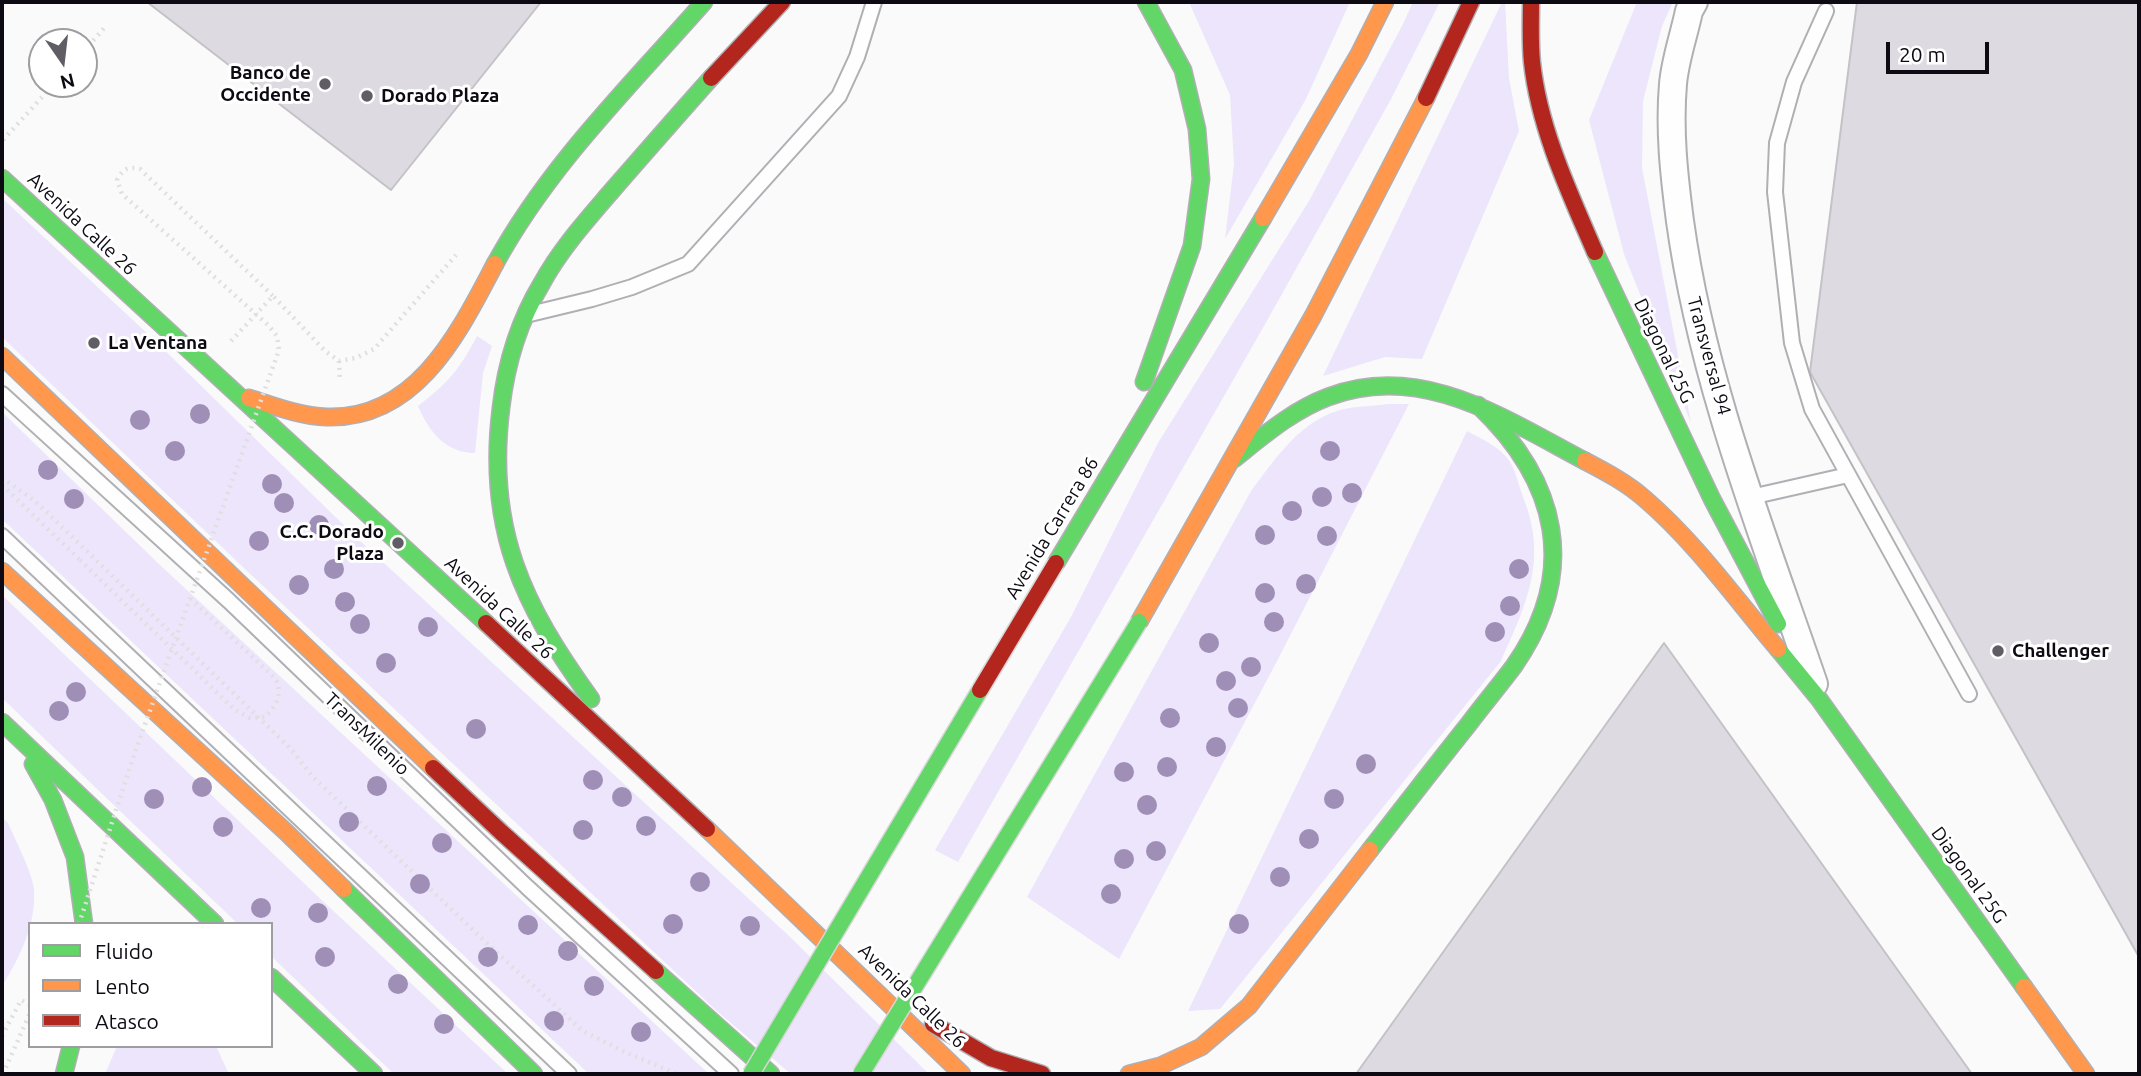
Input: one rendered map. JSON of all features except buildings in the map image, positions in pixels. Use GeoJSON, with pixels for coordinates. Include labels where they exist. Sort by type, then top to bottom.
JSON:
{"type":"FeatureCollection","features":[{"type":"Feature","properties":{"kind":"main road"},"geometry":{"type":"LineString","coordinates":[[233,393],[296,414],[318,418],[341,417],[368,412],[400,397],[423,380],[441,357],[522,218],[565,161],[704,2]]}},
{"type":"Feature","properties":{"kind":"main road"},"geometry":{"type":"LineString","coordinates":[[646,774],[570,671],[550,640],[525,587],[508,541],[497,485],[497,438],[503,388],[515,340],[525,315],[561,252],[691,98],[782,2]]}},
{"type":"Feature","properties":{"kind":"main road"},"geometry":{"type":"LineString","coordinates":[[1114,466],[1192,246],[1201,179],[1197,129],[1183,70],[1146,2]]}},
{"type":"Feature","properties":{"kind":"main road","name":"Avenida Carrera 86"},"geometry":{"type":"LineString","coordinates":[[751,1074],[1338,89],[1385,2]]}},
{"type":"Feature","properties":{"kind":"main road"},"geometry":{"type":"LineString","coordinates":[[861,1074],[1139,622],[1232,460],[1361,225],[1441,68],[1471,2]]}},
{"type":"Feature","properties":{"kind":"main road","name":"Diagonal 25G"},"geometry":{"type":"LineString","coordinates":[[1531,2],[1532,62],[1544,120],[1569,193],[1622,312],[1712,499],[1819,699]]}},
{"type":"Feature","properties":{"kind":"main road","name":"Avenida Calle 26"},"geometry":{"type":"LineString","coordinates":[[2,178],[646,774],[863,977],[962,1074]]}},
{"type":"Feature","properties":{"kind":"main road"},"geometry":{"type":"LineString","coordinates":[[2,356],[501,832],[771,1074]]}},
{"type":"Feature","properties":{"kind":"main road","name":"Diagonal 25G"},"geometry":{"type":"LineString","coordinates":[[1232,460],[1281,422],[1328,397],[1376,385],[1438,391],[1478,405],[1613,476],[1644,498],[1688,541],[1819,699],[2086,1074]]}},
{"type":"Feature","properties":{"kind":"main road"},"geometry":{"type":"LineString","coordinates":[[1129,1074],[1160,1066],[1201,1047],[1249,1006],[1515,664],[1537,622],[1551,582],[1554,544],[1550,515],[1542,489],[1527,463],[1499,423],[1478,405]]}},
{"type":"Feature","properties":{"kind":"main road"},"geometry":{"type":"LineString","coordinates":[[2,571],[286,832],[534,1074]]}},
{"type":"Feature","properties":{"kind":"main road"},"geometry":{"type":"LineString","coordinates":[[2,722],[213,922]]}},
{"type":"Feature","properties":{"kind":"main road"},"geometry":{"type":"LineString","coordinates":[[19,738],[53,800],[75,857],[81,922]]}},
{"type":"Feature","properties":{"kind":"main road"},"geometry":{"type":"LineString","coordinates":[[863,977],[964,1044],[991,1058],[1042,1074]]}},
{"type":"Feature","properties":{"kind":"main road"},"geometry":{"type":"LineString","coordinates":[[273,979],[374,1074]]}},
{"type":"Feature","properties":{"kind":"main road"},"geometry":{"type":"LineString","coordinates":[[64,1074],[70,1048]]}},
{"type":"Feature","properties":{"kind":"street","name":"Transversal 94"},"geometry":{"type":"LineString","coordinates":[[1694,2],[1689,11],[1673,82],[1672,160],[1687,267],[1699,329],[1751,498],[1819,699]]}},
{"type":"Feature","properties":{"kind":"lane"},"geometry":{"type":"LineString","coordinates":[[525,315],[632,287],[688,264],[839,96],[857,57],[874,2]]}},
{"type":"Feature","properties":{"kind":"lane"},"geometry":{"type":"LineString","coordinates":[[1826,11],[1794,82],[1777,143],[1775,192],[1792,343],[1812,409],[1969,694]]}},
{"type":"Feature","properties":{"kind":"lane","name":"TransMilenio"},"geometry":{"type":"LineString","coordinates":[[2,394],[229,601],[527,887],[731,1074]]}},
{"type":"Feature","properties":{"kind":"lane"},"geometry":{"type":"LineString","coordinates":[[1751,498],[1848,475]]}},
{"type":"Feature","properties":{"kind":"lane"},"geometry":{"type":"LineString","coordinates":[[2,536],[569,1074]]}},
{"type":"Feature","properties":{"kind":"path"},"geometry":{"type":"LineString","coordinates":[[98,35],[106,26]]}},
{"type":"Feature","properties":{"kind":"path"},"geometry":{"type":"LineString","coordinates":[[3,140],[41,98]]}},
{"type":"Feature","properties":{"kind":"path"},"geometry":{"type":"LineString","coordinates":[[82,922],[133,758],[279,350],[277,336],[268,325],[122,194],[117,180],[122,171],[130,167],[140,169],[273,296],[325,351],[339,361],[356,358],[374,349],[456,255]]}},
{"type":"Feature","properties":{"kind":"path"},"geometry":{"type":"LineString","coordinates":[[207,368],[273,296]]}},
{"type":"Feature","properties":{"kind":"path"},"geometry":{"type":"LineString","coordinates":[[2,478],[35,501],[290,748],[313,777],[583,1031],[677,1074]]}},
{"type":"Feature","properties":{"kind":"path"},"geometry":{"type":"LineString","coordinates":[[2,485],[235,710],[250,718],[265,717],[276,705],[281,693],[276,678],[191,599]]}},
{"type":"Feature","properties":{"kind":"path"},"geometry":{"type":"LineString","coordinates":[[2,1036],[20,1000],[28,1005]]}},
{"type":"Feature","properties":{"kind":"path"},"geometry":{"type":"LineString","coordinates":[[3,1074],[28,1018]]}},
{"type":"Feature","properties":{"kind":"shaded area"},"geometry":{"type":"Polygon","coordinates":[[[1189,2],[1350,2],[1306,99],[1225,239],[1234,164],[1230,95],[1189,2]]]}},
{"type":"Feature","properties":{"kind":"shaded area"},"geometry":{"type":"Polygon","coordinates":[[[1413,2],[1440,2],[1390,101],[1264,326],[958,862],[935,850],[1071,617],[1158,443],[1309,201],[1413,2]]]}},
{"type":"Feature","properties":{"kind":"shaded area"},"geometry":{"type":"Polygon","coordinates":[[[1502,2],[1505,2],[1509,78],[1519,131],[1422,359],[1385,357],[1323,376],[1502,2]]]}},
{"type":"Feature","properties":{"kind":"shaded area"},"geometry":{"type":"Polygon","coordinates":[[[1637,2],[1673,2],[1662,26],[1643,101],[1642,168],[1691,423],[1624,254],[1589,120],[1637,2]]]}},
{"type":"Feature","properties":{"kind":"shaded area"},"geometry":{"type":"Polygon","coordinates":[[[2,198],[149,335],[359,540],[787,934],[929,1074],[791,1074],[718,1012],[246,570],[2,337],[2,198]]]}},
{"type":"Feature","properties":{"kind":"shaded area"},"geometry":{"type":"Polygon","coordinates":[[[477,336],[492,346],[483,373],[475,453],[447,445],[427,424],[418,406],[452,375],[477,336]]]}},
{"type":"Feature","properties":{"kind":"shaded area"},"geometry":{"type":"Polygon","coordinates":[[[1409,404],[1119,959],[1027,897],[1251,491],[1291,441],[1315,421],[1344,409],[1409,404]]]}},
{"type":"Feature","properties":{"kind":"shaded area"},"geometry":{"type":"Polygon","coordinates":[[[2,412],[160,565],[709,1074],[589,1074],[2,519],[2,412]]]}},
{"type":"Feature","properties":{"kind":"shaded area"},"geometry":{"type":"Polygon","coordinates":[[[1467,431],[1496,448],[1510,462],[1530,519],[1534,541],[1534,561],[1526,600],[1501,661],[1220,1009],[1188,1011],[1467,431]]]}},
{"type":"Feature","properties":{"kind":"shaded area"},"geometry":{"type":"Polygon","coordinates":[[[2,595],[508,1074],[394,1074],[273,958],[273,922],[236,922],[2,698],[2,595]]]}},
{"type":"Feature","properties":{"kind":"shaded area"},"geometry":{"type":"Polygon","coordinates":[[[2,817],[8,823],[31,875],[34,903],[26,940],[2,986],[2,817]]]}},
{"type":"Feature","properties":{"kind":"shaded area"},"geometry":{"type":"Polygon","coordinates":[[[116,1048],[217,1048],[228,1072],[215,1074],[105,1074],[116,1048]]]}},
{"type":"Feature","properties":{"kind":"traffic: fast"},"geometry":{"type":"LineString","coordinates":[[495,264],[516,228],[565,160],[704,2]]}},
{"type":"Feature","properties":{"kind":"traffic: fast"},"geometry":{"type":"LineString","coordinates":[[1144,382],[1192,246],[1201,179],[1197,129],[1183,70],[1146,2]]}},
{"type":"Feature","properties":{"kind":"traffic: fast"},"geometry":{"type":"LineString","coordinates":[[591,699],[546,630],[514,563],[499,491],[498,451],[506,375],[527,312],[557,259],[591,215],[711,78]]}},
{"type":"Feature","properties":{"kind":"traffic: fast"},"geometry":{"type":"LineString","coordinates":[[2,178],[486,623]]}},
{"type":"Feature","properties":{"kind":"traffic: fast"},"geometry":{"type":"LineString","coordinates":[[1056,563],[1263,218]]}},
{"type":"Feature","properties":{"kind":"traffic: fast"},"geometry":{"type":"LineString","coordinates":[[1595,252],[1712,499],[1778,624]]}},
{"type":"Feature","properties":{"kind":"traffic: fast"},"geometry":{"type":"LineString","coordinates":[[1234,459],[1279,424],[1315,402],[1362,388],[1396,386],[1429,390],[1461,400],[1524,428],[1585,461]]}},
{"type":"Feature","properties":{"kind":"traffic: fast"},"geometry":{"type":"LineString","coordinates":[[1370,850],[1514,666],[1535,631],[1547,596],[1553,562],[1551,528],[1542,496],[1527,464],[1505,434],[1478,405]]}},
{"type":"Feature","properties":{"kind":"traffic: fast"},"geometry":{"type":"LineString","coordinates":[[861,1074],[1139,622]]}},
{"type":"Feature","properties":{"kind":"traffic: fast"},"geometry":{"type":"LineString","coordinates":[[1778,649],[1819,699],[2024,987]]}},
{"type":"Feature","properties":{"kind":"traffic: fast"},"geometry":{"type":"LineString","coordinates":[[751,1074],[980,690]]}},
{"type":"Feature","properties":{"kind":"traffic: fast"},"geometry":{"type":"LineString","coordinates":[[2,722],[213,922]]}},
{"type":"Feature","properties":{"kind":"traffic: fast"},"geometry":{"type":"LineString","coordinates":[[33,764],[53,800],[75,857],[84,922]]}},
{"type":"Feature","properties":{"kind":"traffic: fast"},"geometry":{"type":"LineString","coordinates":[[344,889],[534,1074]]}},
{"type":"Feature","properties":{"kind":"traffic: fast"},"geometry":{"type":"LineString","coordinates":[[656,971],[771,1074]]}},
{"type":"Feature","properties":{"kind":"traffic: fast"},"geometry":{"type":"LineString","coordinates":[[273,979],[374,1074]]}},
{"type":"Feature","properties":{"kind":"traffic: fast"},"geometry":{"type":"LineString","coordinates":[[64,1074],[70,1048]]}},
{"type":"Feature","properties":{"kind":"traffic: slow"},"geometry":{"type":"LineString","coordinates":[[1263,218],[1359,54],[1385,2]]}},
{"type":"Feature","properties":{"kind":"traffic: slow"},"geometry":{"type":"LineString","coordinates":[[1139,622],[1313,316],[1426,98]]}},
{"type":"Feature","properties":{"kind":"traffic: slow"},"geometry":{"type":"LineString","coordinates":[[249,398],[297,413],[327,417],[359,414],[386,404],[410,388],[450,343],[495,264]]}},
{"type":"Feature","properties":{"kind":"traffic: slow"},"geometry":{"type":"LineString","coordinates":[[2,356],[433,768]]}},
{"type":"Feature","properties":{"kind":"traffic: slow"},"geometry":{"type":"LineString","coordinates":[[1585,461],[1631,488],[1663,516],[1698,552],[1778,649]]}},
{"type":"Feature","properties":{"kind":"traffic: slow"},"geometry":{"type":"LineString","coordinates":[[2,571],[286,832],[344,889]]}},
{"type":"Feature","properties":{"kind":"traffic: slow"},"geometry":{"type":"LineString","coordinates":[[707,829],[962,1074]]}},
{"type":"Feature","properties":{"kind":"traffic: slow"},"geometry":{"type":"LineString","coordinates":[[1129,1074],[1160,1066],[1201,1047],[1249,1006],[1370,850]]}},
{"type":"Feature","properties":{"kind":"traffic: slow"},"geometry":{"type":"LineString","coordinates":[[2024,987],[2086,1074]]}},
{"type":"Feature","properties":{"kind":"traffic: jam"},"geometry":{"type":"LineString","coordinates":[[711,78],[782,2]]}},
{"type":"Feature","properties":{"kind":"traffic: jam"},"geometry":{"type":"LineString","coordinates":[[1426,98],[1471,2]]}},
{"type":"Feature","properties":{"kind":"traffic: jam"},"geometry":{"type":"LineString","coordinates":[[1531,2],[1532,62],[1541,111],[1556,159],[1595,252]]}},
{"type":"Feature","properties":{"kind":"traffic: jam"},"geometry":{"type":"LineString","coordinates":[[980,690],[1056,563]]}},
{"type":"Feature","properties":{"kind":"traffic: jam"},"geometry":{"type":"LineString","coordinates":[[486,623],[707,829]]}},
{"type":"Feature","properties":{"kind":"traffic: jam"},"geometry":{"type":"LineString","coordinates":[[433,768],[656,971]]}},
{"type":"Feature","properties":{"kind":"traffic: jam"},"geometry":{"type":"LineString","coordinates":[[933,1024],[991,1058],[1042,1074]]}},
{"type":"Feature","properties":{"kind":"place","name":"Banco de Occidente"},"geometry":{"type":"Point","coordinates":[325,84]}},
{"type":"Feature","properties":{"kind":"place","name":"Dorado Plaza"},"geometry":{"type":"Point","coordinates":[367,96]}},
{"type":"Feature","properties":{"kind":"place","name":"La Ventana"},"geometry":{"type":"Point","coordinates":[94,343]}},
{"type":"Feature","properties":{"kind":"place","name":"C.C. Dorado Plaza"},"geometry":{"type":"Point","coordinates":[398,543]}},
{"type":"Feature","properties":{"kind":"place","name":"Challenger"},"geometry":{"type":"Point","coordinates":[1998,651]}}]}
